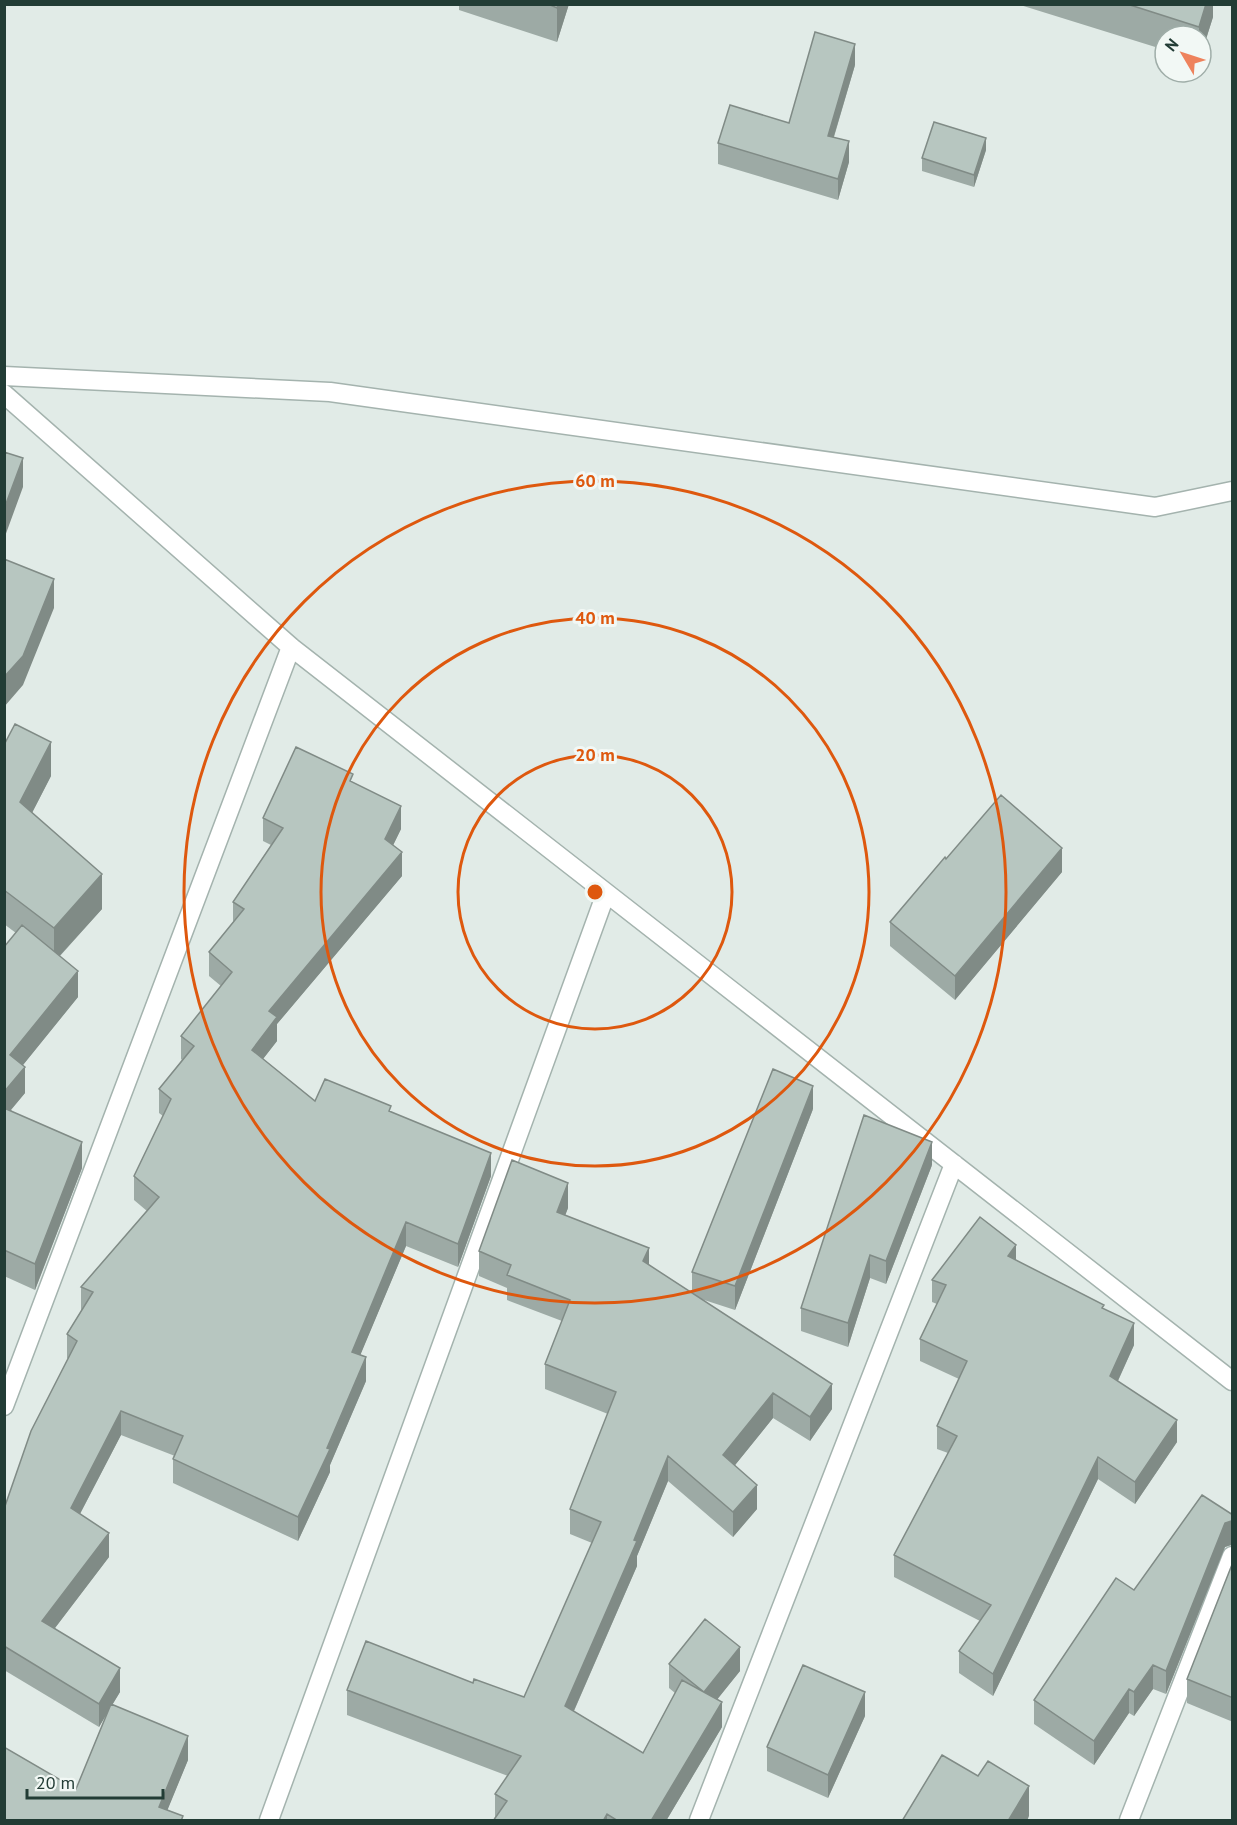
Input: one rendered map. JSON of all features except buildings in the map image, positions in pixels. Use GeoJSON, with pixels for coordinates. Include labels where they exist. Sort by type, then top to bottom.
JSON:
{"type":"FeatureCollection","features":[{"type":"Feature","properties":{"kind":"street"},"geometry":{"type":"LineString","coordinates":[[4,376],[330,392],[1155,507],[1233,490]]}},
{"type":"Feature","properties":{"kind":"street"},"geometry":{"type":"LineString","coordinates":[[4,394],[291,647],[1233,1381]]}},
{"type":"Feature","properties":{"kind":"street"},"geometry":{"type":"LineString","coordinates":[[4,1406],[291,647]]}},
{"type":"Feature","properties":{"kind":"street"},"geometry":{"type":"LineString","coordinates":[[269,1821],[606,893]]}},
{"type":"Feature","properties":{"kind":"street"},"geometry":{"type":"LineString","coordinates":[[699,1821],[954,1164]]}},
{"type":"Feature","properties":{"kind":"street"},"geometry":{"type":"LineString","coordinates":[[1130,1821],[1233,1556]]}}]}
